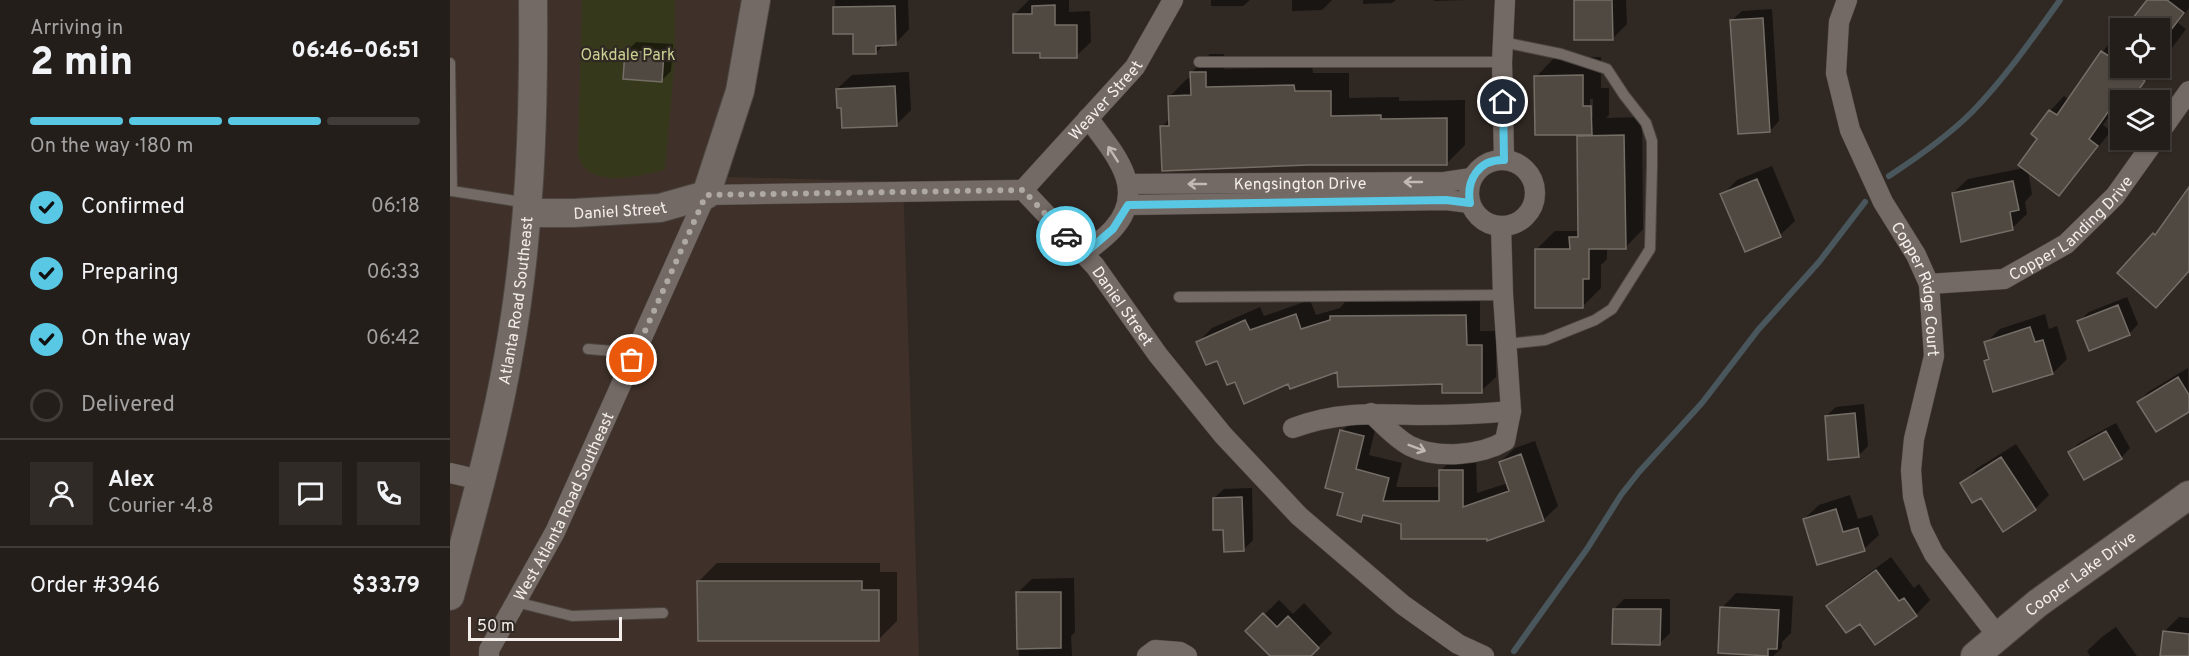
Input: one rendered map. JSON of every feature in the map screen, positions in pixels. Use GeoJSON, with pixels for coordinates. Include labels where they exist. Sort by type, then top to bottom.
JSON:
{"type":"FeatureCollection","features":[{"type":"Feature","properties":{"kind":"street","name":"Atlanta Road Southeast"},"geometry":{"type":"LineString","coordinates":[[450,596],[508,359],[528,208],[534,76],[533,0]]}},
{"type":"Feature","properties":{"kind":"street"},"geometry":{"type":"LineString","coordinates":[[706,195],[740,91],[756,0]]}},
{"type":"Feature","properties":{"kind":"street","name":"Weaver Street"},"geometry":{"type":"LineString","coordinates":[[1023,190],[1136,67],[1173,0]]}},
{"type":"Feature","properties":{"kind":"street"},"geometry":{"type":"LineString","coordinates":[[1504,160],[1502,62],[1505,0]]}},
{"type":"Feature","properties":{"kind":"street","name":"Copper Ridge Court"},"geometry":{"type":"LineString","coordinates":[[1846,0],[1839,21],[1836,73],[1850,130],[1883,202],[1916,255],[1929,284],[1934,356],[1914,439],[1911,470],[1913,496],[1921,528],[1934,554],[1997,636]]}},
{"type":"Feature","properties":{"kind":"street"},"geometry":{"type":"LineString","coordinates":[[2170,118],[2189,91]]}},
{"type":"Feature","properties":{"kind":"street"},"geometry":{"type":"LineString","coordinates":[[1084,254],[1113,229],[1128,205],[1128,184],[1115,156],[1088,118]]}},
{"type":"Feature","properties":{"kind":"street","name":"Copper Landing Drive"},"geometry":{"type":"LineString","coordinates":[[1929,284],[2004,279],[2066,244],[2115,196],[2148,150]]}},
{"type":"Feature","properties":{"kind":"street"},"geometry":{"type":"LineString","coordinates":[[1496,160],[1504,160],[1511,160],[1527,170],[1532,177],[1535,197],[1526,216],[1514,224],[1501,226],[1488,224],[1481,219],[1470,203],[1469,190],[1472,178],[1483,165],[1496,160]]}},
{"type":"Feature","properties":{"kind":"street","name":"Kengsington Drive"},"geometry":{"type":"LineString","coordinates":[[1128,184],[1445,182],[1472,178]]}},
{"type":"Feature","properties":{"kind":"street","name":"Daniel Street"},"geometry":{"type":"LineString","coordinates":[[528,208],[574,213],[660,208],[706,195],[1023,190],[1095,266],[1172,373],[1224,435],[1299,516],[1403,604],[1458,644],[1484,656]]}},
{"type":"Feature","properties":{"kind":"street","name":"West Atlanta Road Southeast"},"geometry":{"type":"LineString","coordinates":[[489,653],[555,532],[706,195]]}},
{"type":"Feature","properties":{"kind":"street","name":"Kengsington Drive"},"geometry":{"type":"LineString","coordinates":[[1128,205],[1446,200],[1470,203]]}},
{"type":"Feature","properties":{"kind":"street"},"geometry":{"type":"LineString","coordinates":[[1371,413],[1408,445],[1423,452],[1453,454],[1491,450],[1504,441],[1511,411],[1501,226]]}},
{"type":"Feature","properties":{"kind":"street"},"geometry":{"type":"LineString","coordinates":[[1293,428],[1316,419],[1348,414],[1462,414],[1511,411]]}},
{"type":"Feature","properties":{"kind":"street"},"geometry":{"type":"LineString","coordinates":[[450,473],[480,480]]}},
{"type":"Feature","properties":{"kind":"street","name":"Cooper Lake Drive"},"geometry":{"type":"LineString","coordinates":[[1975,656],[1997,636],[2081,571],[2189,495]]}},
{"type":"Feature","properties":{"kind":"street"},"geometry":{"type":"LineString","coordinates":[[1147,656],[1155,650],[1180,652],[1187,656]]}},
{"type":"Feature","properties":{"kind":"lane"},"geometry":{"type":"LineString","coordinates":[[1503,42],[1561,54],[1607,69],[1646,123],[1652,141],[1650,249],[1612,309],[1595,320],[1545,340],[1506,344]]}},
{"type":"Feature","properties":{"kind":"lane"},"geometry":{"type":"LineString","coordinates":[[1199,62],[1502,62]]}},
{"type":"Feature","properties":{"kind":"lane"},"geometry":{"type":"LineString","coordinates":[[450,63],[452,191],[528,208]]}},
{"type":"Feature","properties":{"kind":"lane"},"geometry":{"type":"LineString","coordinates":[[1179,297],[1503,295]]}},
{"type":"Feature","properties":{"kind":"lane"},"geometry":{"type":"LineString","coordinates":[[588,349],[612,351],[632,360]]}},
{"type":"Feature","properties":{"kind":"lane"},"geometry":{"type":"LineString","coordinates":[[516,602],[572,616],[663,613]]}},
{"type":"Feature","properties":{"kind":"shaded area"},"geometry":{"type":"Polygon","coordinates":[[[450,0],[751,0],[748,53],[698,176],[903,182],[919,656],[450,656],[450,0]]]}},
{"type":"Feature","properties":{"kind":"green space","name":"Oakdale Park"},"geometry":{"type":"Polygon","coordinates":[[[582,0],[675,0],[675,57],[665,170],[615,178],[591,173],[582,165],[578,153],[582,0]]]}},
{"type":"Feature","properties":{"kind":"building"},"geometry":{"type":"Polygon","coordinates":[[[1574,0],[1612,0],[1613,40],[1574,40],[1574,0]]]}},
{"type":"Feature","properties":{"kind":"building"},"geometry":{"type":"Polygon","coordinates":[[[2147,0],[2167,0],[2184,13],[2170,31],[2170,18],[2133,18],[2147,0]]]}},
{"type":"Feature","properties":{"kind":"building"},"geometry":{"type":"Polygon","coordinates":[[[1055,5],[1055,25],[1077,25],[1077,58],[1040,58],[1040,53],[1013,53],[1013,14],[1032,14],[1032,6],[1055,5]]]}},
{"type":"Feature","properties":{"kind":"building"},"geometry":{"type":"Polygon","coordinates":[[[895,6],[896,45],[876,46],[876,54],[853,54],[853,34],[833,34],[833,7],[895,6]]]}},
{"type":"Feature","properties":{"kind":"building"},"geometry":{"type":"Polygon","coordinates":[[[1763,18],[1770,132],[1738,134],[1730,20],[1763,18]]]}},
{"type":"Feature","properties":{"kind":"building"},"geometry":{"type":"Polygon","coordinates":[[[625,51],[664,53],[662,82],[623,79],[625,51]]]}},
{"type":"Feature","properties":{"kind":"building"},"geometry":{"type":"Polygon","coordinates":[[[2101,51],[2110,57],[2110,78],[2140,78],[2145,81],[2138,90],[2110,90],[2110,109],[2089,139],[2098,146],[2059,196],[2018,165],[2037,139],[2031,134],[2049,110],[2057,115],[2101,51]]]}},
{"type":"Feature","properties":{"kind":"building"},"geometry":{"type":"Polygon","coordinates":[[[1190,72],[1206,72],[1206,87],[1294,85],[1295,91],[1331,91],[1331,116],[1381,115],[1381,119],[1447,118],[1447,165],[1308,165],[1162,171],[1160,126],[1169,126],[1168,96],[1191,95],[1190,72]]]}},
{"type":"Feature","properties":{"kind":"building"},"geometry":{"type":"Polygon","coordinates":[[[1583,75],[1583,106],[1591,106],[1592,135],[1535,135],[1534,76],[1583,75]]]}},
{"type":"Feature","properties":{"kind":"building"},"geometry":{"type":"Polygon","coordinates":[[[895,86],[897,126],[842,128],[841,108],[837,108],[836,89],[895,86]]]}},
{"type":"Feature","properties":{"kind":"building"},"geometry":{"type":"Polygon","coordinates":[[[1624,135],[1626,249],[1589,249],[1589,279],[1583,279],[1583,308],[1535,308],[1535,249],[1570,249],[1569,237],[1578,237],[1577,136],[1624,135]]]}},
{"type":"Feature","properties":{"kind":"building"},"geometry":{"type":"Polygon","coordinates":[[[1757,179],[1781,237],[1745,252],[1720,194],[1757,179]]]}},
{"type":"Feature","properties":{"kind":"building"},"geometry":{"type":"Polygon","coordinates":[[[2013,181],[2019,210],[2010,212],[2013,230],[1961,242],[1952,193],[2013,181]]]}},
{"type":"Feature","properties":{"kind":"building"},"geometry":{"type":"Polygon","coordinates":[[[2189,187],[2189,271],[2156,308],[2117,273],[2153,233],[2155,235],[2189,187]]]}},
{"type":"Feature","properties":{"kind":"building"},"geometry":{"type":"Polygon","coordinates":[[[2118,305],[2130,335],[2089,351],[2077,321],[2118,305]]]}},
{"type":"Feature","properties":{"kind":"building"},"geometry":{"type":"Polygon","coordinates":[[[1296,314],[1301,329],[1330,320],[1330,316],[1466,315],[1467,345],[1482,345],[1482,393],[1442,393],[1442,384],[1338,387],[1337,372],[1290,389],[1288,384],[1244,404],[1235,382],[1227,385],[1217,361],[1206,365],[1196,342],[1245,320],[1250,330],[1296,314]]]}},
{"type":"Feature","properties":{"kind":"building"},"geometry":{"type":"Polygon","coordinates":[[[2030,327],[2035,342],[2043,340],[2053,374],[1993,392],[1984,361],[1989,359],[1984,342],[2030,327]]]}},
{"type":"Feature","properties":{"kind":"building"},"geometry":{"type":"Polygon","coordinates":[[[2178,377],[2189,395],[2189,412],[2156,432],[2137,402],[2178,377]]]}},
{"type":"Feature","properties":{"kind":"building"},"geometry":{"type":"Polygon","coordinates":[[[1855,413],[1859,457],[1828,460],[1825,416],[1855,413]]]}},
{"type":"Feature","properties":{"kind":"building"},"geometry":{"type":"Polygon","coordinates":[[[1340,430],[1364,436],[1356,469],[1389,478],[1383,501],[1439,501],[1439,470],[1463,470],[1463,507],[1509,491],[1499,462],[1521,454],[1544,521],[1487,541],[1487,539],[1401,539],[1401,524],[1363,515],[1361,522],[1337,515],[1343,493],[1325,488],[1340,430]]]}},
{"type":"Feature","properties":{"kind":"building"},"geometry":{"type":"Polygon","coordinates":[[[2106,431],[2122,459],[2084,480],[2068,452],[2106,431]]]}},
{"type":"Feature","properties":{"kind":"building"},"geometry":{"type":"Polygon","coordinates":[[[2001,457],[2036,510],[2003,532],[1981,498],[1972,503],[1960,483],[2001,457]]]}},
{"type":"Feature","properties":{"kind":"building"},"geometry":{"type":"Polygon","coordinates":[[[1242,497],[1244,551],[1224,552],[1223,530],[1213,530],[1213,498],[1242,497]]]}},
{"type":"Feature","properties":{"kind":"building"},"geometry":{"type":"Polygon","coordinates":[[[1836,509],[1843,532],[1858,528],[1865,551],[1817,565],[1803,519],[1836,509]]]}},
{"type":"Feature","properties":{"kind":"building"},"geometry":{"type":"Polygon","coordinates":[[[1876,570],[1899,601],[1904,598],[1917,616],[1875,645],[1860,624],[1846,633],[1826,606],[1876,570]]]}},
{"type":"Feature","properties":{"kind":"building"},"geometry":{"type":"Polygon","coordinates":[[[697,581],[862,581],[862,590],[879,590],[879,641],[698,641],[697,581]]]}},
{"type":"Feature","properties":{"kind":"building"},"geometry":{"type":"Polygon","coordinates":[[[1016,592],[1061,592],[1061,648],[1017,649],[1016,592]]]}},
{"type":"Feature","properties":{"kind":"building"},"geometry":{"type":"Polygon","coordinates":[[[1720,607],[1779,610],[1777,649],[1768,649],[1768,656],[1718,653],[1720,607]]]}},
{"type":"Feature","properties":{"kind":"building"},"geometry":{"type":"Polygon","coordinates":[[[1613,609],[1661,609],[1660,645],[1612,644],[1613,609]]]}},
{"type":"Feature","properties":{"kind":"building"},"geometry":{"type":"Polygon","coordinates":[[[1263,613],[1277,627],[1288,616],[1319,648],[1311,656],[1270,656],[1245,631],[1263,613]]]}},
{"type":"Feature","properties":{"kind":"building"},"geometry":{"type":"Polygon","coordinates":[[[2163,631],[2189,634],[2189,656],[2160,656],[2163,631]]]}},
{"type":"Feature","properties":{"kind":"waterway"},"geometry":{"type":"LineString","coordinates":[[1889,176],[1932,146],[1972,112],[2007,72],[2060,0]]}},
{"type":"Feature","properties":{"kind":"waterway"},"geometry":{"type":"LineString","coordinates":[[1514,651],[1587,549],[1621,495],[1702,403],[1758,330],[1819,262],[1865,202]]}},
{"type":"Feature","properties":{"kind":"way so far"},"geometry":{"type":"LineString","coordinates":[[632,360],[706,195],[1023,190],[1066,236]]}},
{"type":"Feature","properties":{"kind":"route"},"geometry":{"type":"LineString","coordinates":[[1066,236],[1084,254],[1113,229],[1128,205],[1446,200],[1470,203],[1468,195],[1476,171],[1483,165],[1496,160],[1504,160],[1503,102]]}}]}
